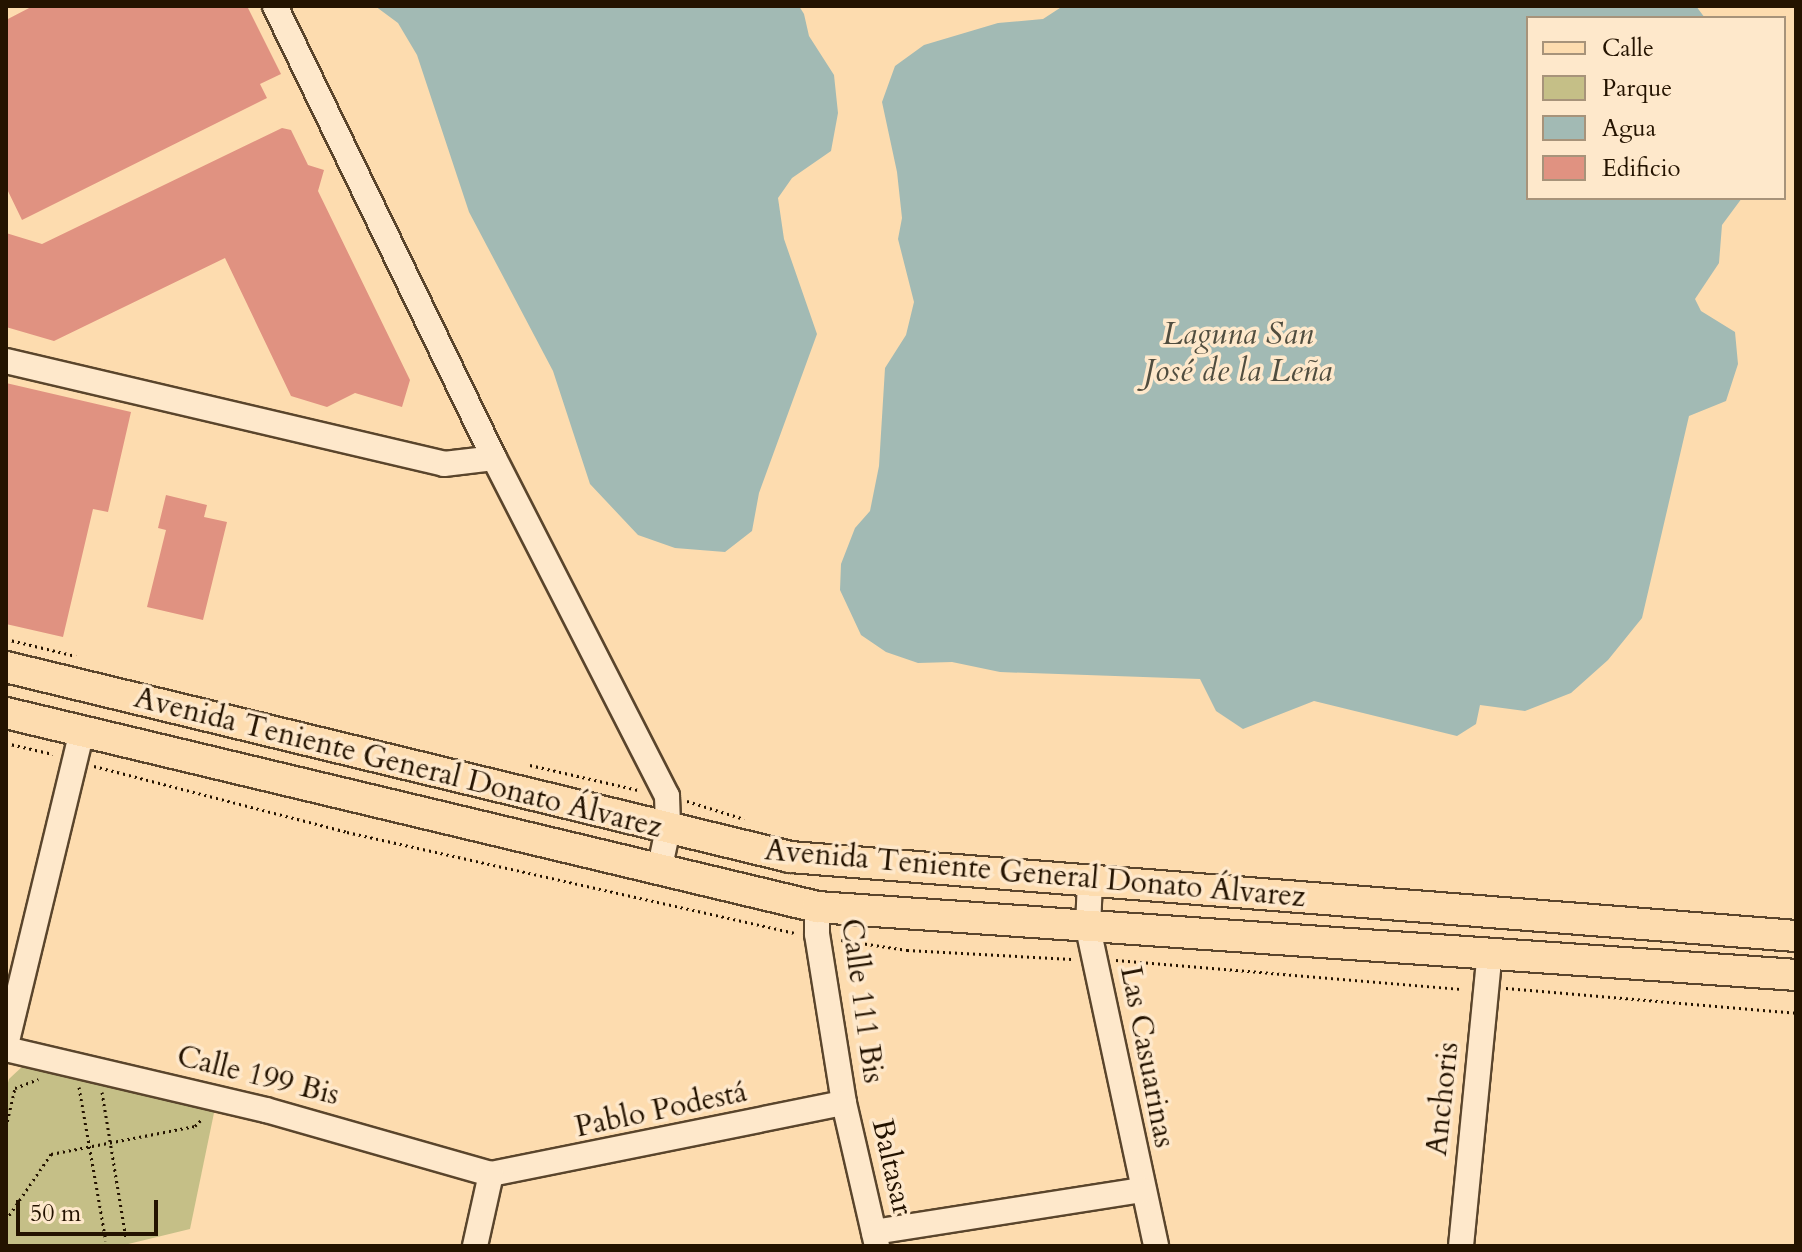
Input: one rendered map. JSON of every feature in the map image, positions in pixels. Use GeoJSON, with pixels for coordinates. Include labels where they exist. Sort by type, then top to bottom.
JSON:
{"type":"FeatureCollection","features":[{"type":"Feature","properties":{"kind":"main road","name":"Avenida Teniente General Donato Álvarez"},"geometry":{"type":"LineString","coordinates":[[6,667],[790,857],[1796,936]]}},
{"type":"Feature","properties":{"kind":"main road","name":"Avenida Teniente General Donato Álvarez"},"geometry":{"type":"LineString","coordinates":[[6,713],[817,907],[1489,958],[1796,975]]}},
{"type":"Feature","properties":{"kind":"street"},"geometry":{"type":"LineString","coordinates":[[275,6],[494,458],[667,796],[668,829],[659,871]]}},
{"type":"Feature","properties":{"kind":"street"},"geometry":{"type":"LineString","coordinates":[[6,361],[444,464],[494,458]]}},
{"type":"Feature","properties":{"kind":"street"},"geometry":{"type":"LineString","coordinates":[[6,1047],[82,730]]}},
{"type":"Feature","properties":{"kind":"street","name":"Las Casuarinas"},"geometry":{"type":"LineString","coordinates":[[1090,879],[1088,928],[1156,1246]]}},
{"type":"Feature","properties":{"kind":"street","name":"Calle 111 Bis"},"geometry":{"type":"LineString","coordinates":[[817,907],[817,934],[844,1103]]}},
{"type":"Feature","properties":{"kind":"street","name":"Anchoris"},"geometry":{"type":"LineString","coordinates":[[1461,1246],[1489,958]]}},
{"type":"Feature","properties":{"kind":"street","name":"Calle 199 Bis"},"geometry":{"type":"LineString","coordinates":[[6,1047],[280,1114],[491,1174]]}},
{"type":"Feature","properties":{"kind":"street","name":"Pablo Podestá"},"geometry":{"type":"LineString","coordinates":[[491,1174],[844,1103]]}},
{"type":"Feature","properties":{"kind":"street","name":"Baltasar"},"geometry":{"type":"LineString","coordinates":[[844,1103],[876,1239]]}},
{"type":"Feature","properties":{"kind":"street"},"geometry":{"type":"LineString","coordinates":[[475,1246],[491,1174]]}},
{"type":"Feature","properties":{"kind":"street"},"geometry":{"type":"LineString","coordinates":[[876,1239],[1142,1190]]}},
{"type":"Feature","properties":{"kind":"path"},"geometry":{"type":"LineString","coordinates":[[6,639],[76,656]]}},
{"type":"Feature","properties":{"kind":"path"},"geometry":{"type":"LineString","coordinates":[[6,1127],[15,1088],[42,1078],[33,1075]]}},
{"type":"Feature","properties":{"kind":"path"},"geometry":{"type":"LineString","coordinates":[[67,1084],[117,1096]]}},
{"type":"Feature","properties":{"kind":"path"},"geometry":{"type":"LineString","coordinates":[[79,1087],[106,1241]]}},
{"type":"Feature","properties":{"kind":"path"},"geometry":{"type":"LineString","coordinates":[[102,1092],[126,1238]]}},
{"type":"Feature","properties":{"kind":"path"},"geometry":{"type":"LineString","coordinates":[[6,1220],[44,1158],[203,1121],[189,1114]]}},
{"type":"Feature","properties":{"kind":"green space"},"geometry":{"type":"Polygon","coordinates":[[[25,1064],[215,1108],[190,1229],[120,1246],[6,1246],[6,1090],[9,1079],[25,1064]]]}},
{"type":"Feature","properties":{"kind":"water"},"geometry":{"type":"Polygon","coordinates":[[[375,6],[799,6],[809,36],[834,75],[838,113],[831,151],[792,178],[778,198],[784,239],[817,334],[759,493],[752,531],[725,552],[675,548],[638,535],[590,484],[553,371],[469,212],[417,55],[398,23],[375,6]]]}},
{"type":"Feature","properties":{"kind":"water","name":"Laguna San José de la Leña"},"geometry":{"type":"Polygon","coordinates":[[[1063,6],[1696,6],[1704,16],[1526,16],[1526,200],[1741,200],[1722,225],[1719,263],[1695,299],[1701,311],[1735,332],[1738,364],[1726,401],[1689,416],[1642,618],[1608,660],[1571,693],[1525,711],[1480,705],[1476,724],[1457,736],[1314,701],[1243,729],[1216,711],[1200,679],[1000,672],[952,662],[918,663],[886,652],[861,635],[840,590],[841,564],[855,528],[870,511],[879,466],[885,368],[906,335],[914,302],[898,239],[902,218],[897,172],[882,102],[895,66],[924,45],[998,23],[1043,19],[1063,6]]]}},
{"type":"Feature","properties":{"kind":"building"},"geometry":{"type":"Polygon","coordinates":[[[33,6],[247,6],[281,74],[260,84],[267,98],[22,220],[6,187],[6,20],[33,6]]]}},
{"type":"Feature","properties":{"kind":"building"},"geometry":{"type":"Polygon","coordinates":[[[282,128],[291,130],[308,165],[324,170],[318,191],[410,380],[402,407],[355,393],[327,407],[291,396],[225,258],[54,341],[6,327],[6,233],[42,244],[282,128]]]}},
{"type":"Feature","properties":{"kind":"building"},"geometry":{"type":"Polygon","coordinates":[[[6,383],[131,412],[108,512],[93,509],[63,637],[6,624],[6,383]]]}},
{"type":"Feature","properties":{"kind":"building"},"geometry":{"type":"Polygon","coordinates":[[[166,495],[207,505],[204,517],[227,522],[203,620],[147,607],[166,530],[158,528],[166,495]]]}}]}
